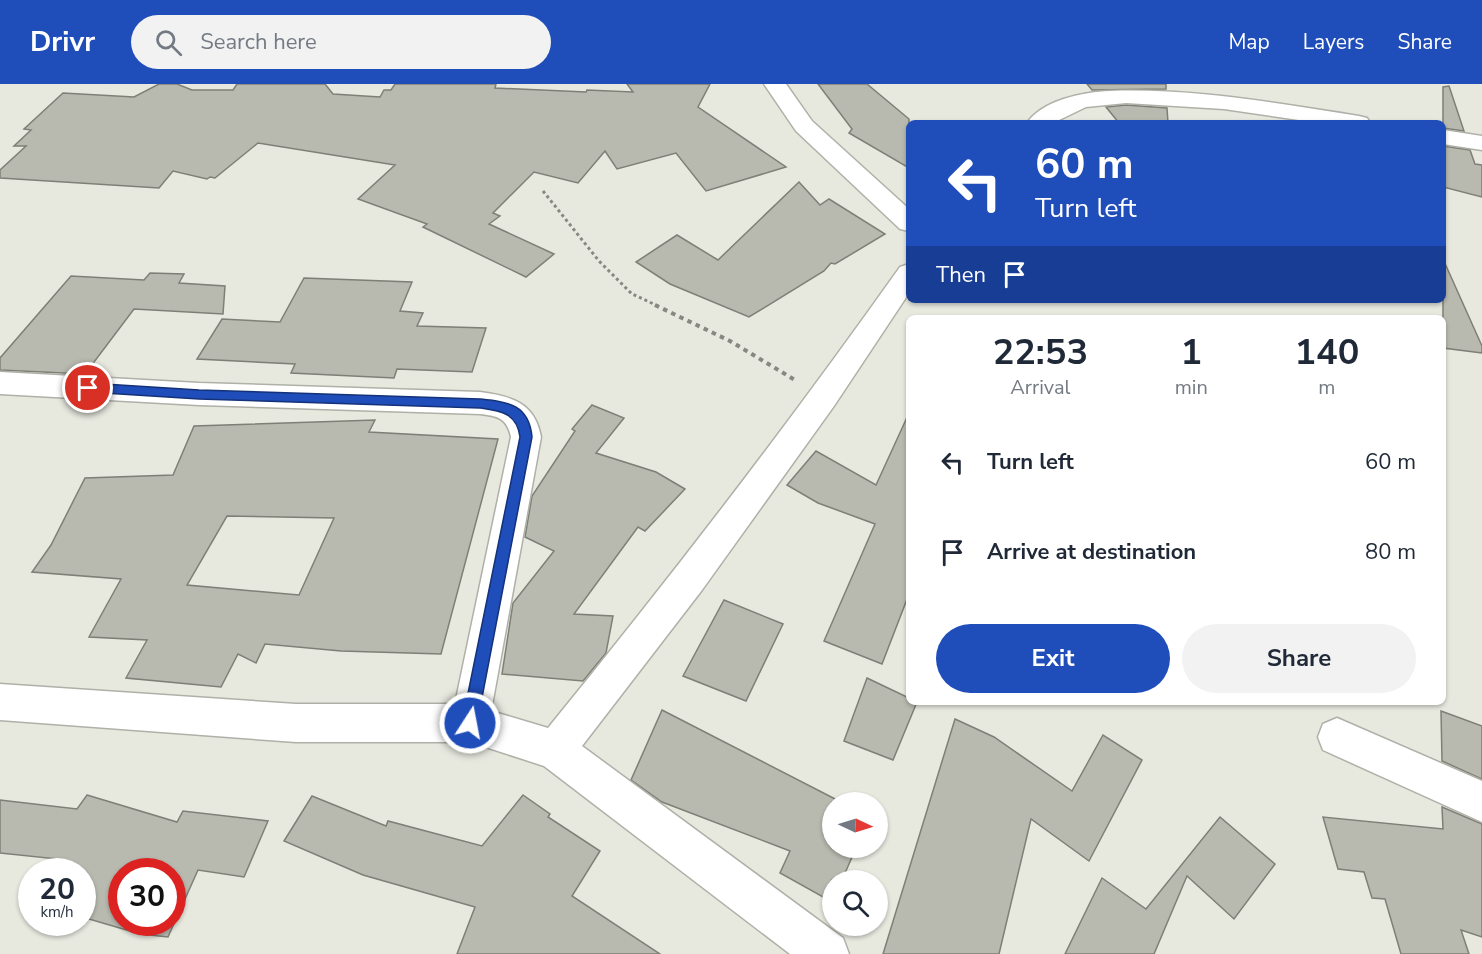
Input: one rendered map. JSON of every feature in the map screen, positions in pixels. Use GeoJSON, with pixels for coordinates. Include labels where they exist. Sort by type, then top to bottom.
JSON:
{"type":"FeatureCollection","features":[{"type":"Feature","properties":{"kind":"street"},"geometry":{"type":"LineString","coordinates":[[775,84],[804,126],[906,220]]}},
{"type":"Feature","properties":{"kind":"street"},"geometry":{"type":"LineString","coordinates":[[1254,84],[1269,108]]}},
{"type":"Feature","properties":{"kind":"street"},"geometry":{"type":"LineString","coordinates":[[1042,120],[1052,113],[1080,102],[1120,97],[1172,98],[1269,108],[1341,120]]}},
{"type":"Feature","properties":{"kind":"street"},"geometry":{"type":"LineString","coordinates":[[1446,137],[1482,143]]}},
{"type":"Feature","properties":{"kind":"street"},"geometry":{"type":"LineString","coordinates":[[555,750],[690,579],[823,398],[906,277]]}},
{"type":"Feature","properties":{"kind":"street"},"geometry":{"type":"LineString","coordinates":[[0,382],[199,394],[480,403],[501,406],[515,412],[525,422],[526,437],[470,723]]}},
{"type":"Feature","properties":{"kind":"street"},"geometry":{"type":"LineString","coordinates":[[0,702],[296,723],[470,723],[555,750],[827,954]]}},
{"type":"Feature","properties":{"kind":"street"},"geometry":{"type":"LineString","coordinates":[[1337,737],[1482,802]]}},
{"type":"Feature","properties":{"kind":"path"},"geometry":{"type":"LineString","coordinates":[[543,191],[599,261],[632,294],[730,341],[823,398]]}},
{"type":"Feature","properties":{"kind":"building"},"geometry":{"type":"Polygon","coordinates":[[[159,84],[177,84],[192,90],[233,90],[237,84],[325,84],[333,94],[380,97],[384,90],[391,90],[395,84],[496,84],[495,88],[633,92],[627,84],[710,84],[698,107],[786,167],[706,191],[676,153],[617,169],[605,151],[578,183],[534,172],[493,213],[500,216],[489,224],[554,254],[526,277],[423,227],[427,224],[358,199],[395,165],[258,143],[215,178],[207,179],[173,171],[159,188],[0,178],[0,170],[26,146],[14,146],[31,130],[24,129],[63,93],[134,97],[159,84]]]}},
{"type":"Feature","properties":{"kind":"building"},"geometry":{"type":"Polygon","coordinates":[[[818,84],[867,84],[909,119],[906,120],[906,166],[849,133],[852,129],[818,84]]]}},
{"type":"Feature","properties":{"kind":"building"},"geometry":{"type":"Polygon","coordinates":[[[1087,84],[1166,84],[1166,89],[1092,90],[1087,84]]]}},
{"type":"Feature","properties":{"kind":"building"},"geometry":{"type":"Polygon","coordinates":[[[1449,86],[1464,131],[1446,128],[1446,120],[1443,120],[1443,87],[1449,86]]]}},
{"type":"Feature","properties":{"kind":"building"},"geometry":{"type":"Polygon","coordinates":[[[1126,105],[1167,108],[1168,120],[1117,120],[1106,107],[1126,105]]]}},
{"type":"Feature","properties":{"kind":"building"},"geometry":{"type":"Polygon","coordinates":[[[1446,146],[1470,150],[1475,164],[1482,165],[1482,197],[1446,188],[1446,146]]]}},
{"type":"Feature","properties":{"kind":"building"},"geometry":{"type":"Polygon","coordinates":[[[799,182],[820,205],[829,199],[885,234],[835,264],[831,263],[824,271],[749,317],[670,284],[636,262],[677,235],[718,260],[799,182]]]}},
{"type":"Feature","properties":{"kind":"building"},"geometry":{"type":"Polygon","coordinates":[[[1446,266],[1482,346],[1482,353],[1446,348],[1446,315],[1443,315],[1443,303],[1446,303],[1446,266]]]}},
{"type":"Feature","properties":{"kind":"building"},"geometry":{"type":"Polygon","coordinates":[[[150,273],[184,274],[179,283],[225,286],[223,314],[134,309],[85,374],[0,370],[0,358],[71,276],[144,280],[150,273]]]}},
{"type":"Feature","properties":{"kind":"building"},"geometry":{"type":"Polygon","coordinates":[[[304,278],[412,282],[400,311],[423,313],[417,326],[486,328],[472,372],[397,369],[394,378],[291,373],[295,364],[197,359],[222,319],[280,322],[304,278]]]}},
{"type":"Feature","properties":{"kind":"building"},"geometry":{"type":"Polygon","coordinates":[[[592,405],[624,418],[596,453],[656,472],[685,489],[645,531],[638,527],[574,614],[613,616],[606,653],[583,681],[502,674],[513,603],[554,551],[525,537],[532,496],[575,431],[572,429],[592,405]]]}},
{"type":"Feature","properties":{"kind":"building"},"geometry":{"type":"Polygon","coordinates":[[[375,420],[369,432],[498,439],[441,654],[341,651],[265,644],[256,663],[238,654],[221,687],[126,678],[147,640],[89,637],[121,579],[32,572],[51,545],[85,478],[173,475],[194,426],[375,420]],[[227,516],[187,585],[299,595],[334,518],[227,516]]]}},
{"type":"Feature","properties":{"kind":"building"},"geometry":{"type":"Polygon","coordinates":[[[906,420],[906,602],[882,664],[824,641],[875,524],[818,503],[787,485],[816,451],[876,485],[906,420]]]}},
{"type":"Feature","properties":{"kind":"building"},"geometry":{"type":"Polygon","coordinates":[[[724,600],[783,624],[746,701],[683,676],[724,600]]]}},
{"type":"Feature","properties":{"kind":"building"},"geometry":{"type":"Polygon","coordinates":[[[867,678],[906,697],[906,705],[916,705],[893,760],[844,741],[867,678]]]}},
{"type":"Feature","properties":{"kind":"building"},"geometry":{"type":"Polygon","coordinates":[[[662,710],[822,792],[822,858],[852,858],[846,870],[822,870],[822,896],[780,873],[790,851],[662,802],[631,780],[662,710]]]}},
{"type":"Feature","properties":{"kind":"building"},"geometry":{"type":"Polygon","coordinates":[[[1441,711],[1482,726],[1482,779],[1442,761],[1441,711]]]}},
{"type":"Feature","properties":{"kind":"building"},"geometry":{"type":"Polygon","coordinates":[[[955,719],[994,737],[1072,791],[1103,735],[1142,760],[1089,861],[1031,819],[999,954],[883,954],[955,719]]]}},
{"type":"Feature","properties":{"kind":"building"},"geometry":{"type":"Polygon","coordinates":[[[87,795],[177,822],[183,811],[268,821],[244,877],[198,870],[186,897],[186,858],[108,858],[108,925],[96,921],[96,858],[48,858],[0,853],[0,800],[77,809],[87,795]]]}},
{"type":"Feature","properties":{"kind":"building"},"geometry":{"type":"Polygon","coordinates":[[[523,795],[550,814],[548,817],[600,851],[572,896],[660,954],[457,954],[475,907],[363,875],[284,841],[312,796],[386,826],[388,821],[482,846],[523,795]]]}},
{"type":"Feature","properties":{"kind":"building"},"geometry":{"type":"Polygon","coordinates":[[[1442,807],[1482,824],[1482,937],[1461,930],[1469,954],[1401,954],[1385,899],[1372,898],[1364,872],[1338,869],[1323,817],[1443,829],[1442,807]]]}},
{"type":"Feature","properties":{"kind":"building"},"geometry":{"type":"Polygon","coordinates":[[[1220,817],[1275,864],[1234,919],[1187,876],[1154,954],[1065,954],[1102,878],[1146,909],[1220,817]]]}},
{"type":"Feature","properties":{"kind":"route"},"geometry":{"type":"LineString","coordinates":[[88,388],[480,403],[501,406],[515,412],[525,422],[526,437],[470,723]]}}]}
